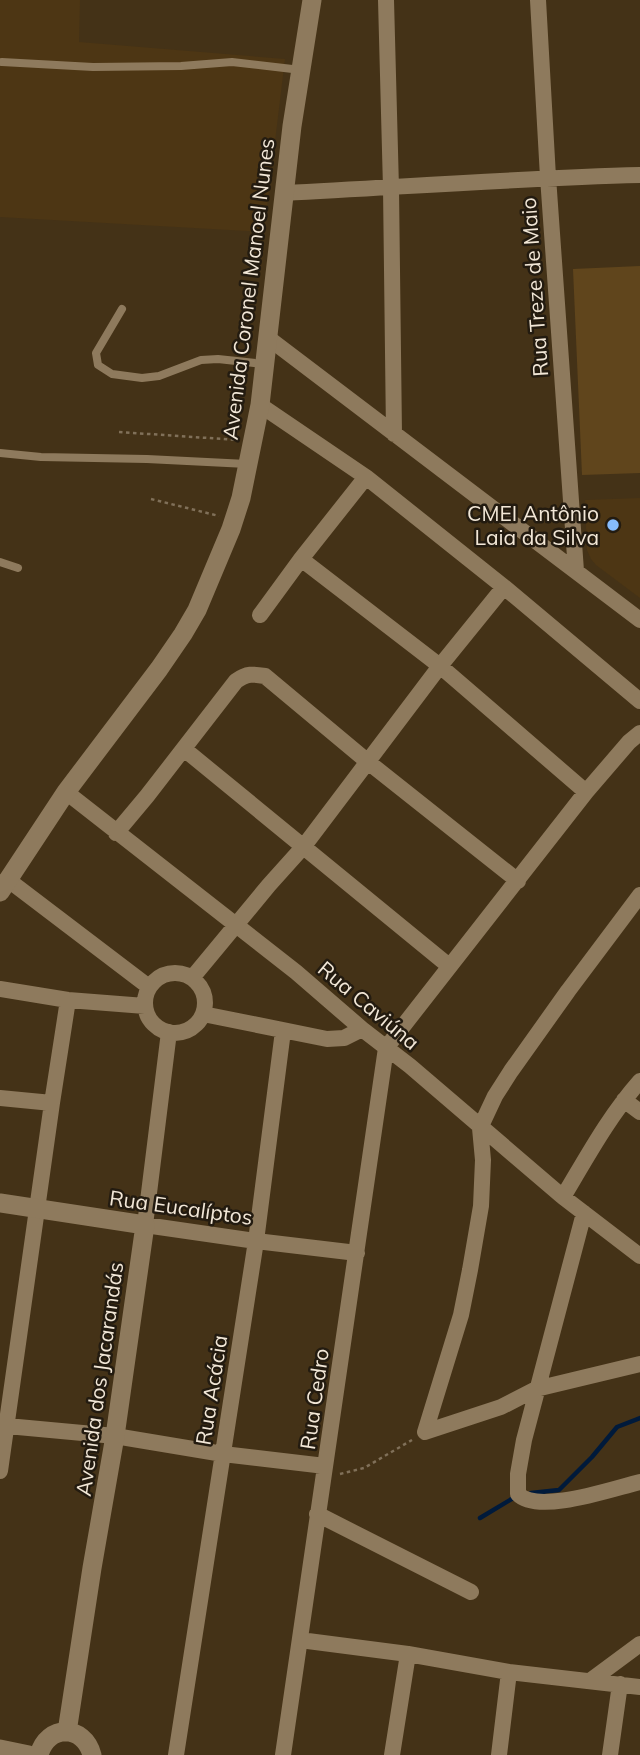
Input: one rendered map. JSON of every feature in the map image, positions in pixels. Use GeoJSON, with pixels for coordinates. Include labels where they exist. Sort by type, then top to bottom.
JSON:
{"type":"FeatureCollection","features":[{"type":"Feature","properties":{"kind":"street","name":"Avenida Coronel Manoel Nunes"},"geometry":{"type":"LineString","coordinates":[[4,886],[66,792],[183,634],[219,561],[234,519],[241,498],[260,405],[292,126],[312,0]]}},
{"type":"Feature","properties":{"kind":"street"},"geometry":{"type":"LineString","coordinates":[[386,0],[394,434]]}},
{"type":"Feature","properties":{"kind":"street","name":"Rua Treze de Maio"},"geometry":{"type":"LineString","coordinates":[[538,0],[576,571]]}},
{"type":"Feature","properties":{"kind":"street"},"geometry":{"type":"LineString","coordinates":[[285,193],[548,177],[640,175]]}},
{"type":"Feature","properties":{"kind":"street"},"geometry":{"type":"LineString","coordinates":[[267,337],[640,620]]}},
{"type":"Feature","properties":{"kind":"street"},"geometry":{"type":"LineString","coordinates":[[260,405],[366,477],[504,587],[640,701]]}},
{"type":"Feature","properties":{"kind":"street"},"geometry":{"type":"LineString","coordinates":[[260,615],[366,477]]}},
{"type":"Feature","properties":{"kind":"street"},"geometry":{"type":"LineString","coordinates":[[301,559],[440,666],[586,792]]}},
{"type":"Feature","properties":{"kind":"street"},"geometry":{"type":"LineString","coordinates":[[192,978],[304,846],[440,666],[504,587]]}},
{"type":"Feature","properties":{"kind":"street"},"geometry":{"type":"LineString","coordinates":[[116,833],[236,681],[251,673],[265,676],[518,881]]}},
{"type":"Feature","properties":{"kind":"street"},"geometry":{"type":"LineString","coordinates":[[386,1048],[586,792],[640,733]]}},
{"type":"Feature","properties":{"kind":"street"},"geometry":{"type":"LineString","coordinates":[[184,749],[449,966]]}},
{"type":"Feature","properties":{"kind":"street","name":"Rua Caviúna"},"geometry":{"type":"LineString","coordinates":[[66,792],[296,972],[563,1197],[640,1256]]}},
{"type":"Feature","properties":{"kind":"street"},"geometry":{"type":"LineString","coordinates":[[4,886],[149,987]]}},
{"type":"Feature","properties":{"kind":"street"},"geometry":{"type":"LineString","coordinates":[[425,1432],[461,1315],[470,1270],[481,1206],[481,1128],[495,1096],[511,1071],[640,895]]}},
{"type":"Feature","properties":{"kind":"street"},"geometry":{"type":"LineString","coordinates":[[173,973],[192,978],[204,994],[203,1014],[197,1023],[189,1029],[169,1032],[152,1023],[145,1006],[149,987],[164,975],[173,973]]}},
{"type":"Feature","properties":{"kind":"street"},"geometry":{"type":"LineString","coordinates":[[0,989],[68,1000],[145,1006]]}},
{"type":"Feature","properties":{"kind":"street"},"geometry":{"type":"LineString","coordinates":[[0,1471],[68,1000]]}},
{"type":"Feature","properties":{"kind":"street"},"geometry":{"type":"LineString","coordinates":[[203,1014],[327,1039],[344,1038],[362,1029]]}},
{"type":"Feature","properties":{"kind":"street","name":"Rua Acácia"},"geometry":{"type":"LineString","coordinates":[[176,1755],[256,1241],[283,1031]]}},
{"type":"Feature","properties":{"kind":"street","name":"Avenida dos Jacarandás"},"geometry":{"type":"LineString","coordinates":[[67,1732],[115,1436],[169,1032]]}},
{"type":"Feature","properties":{"kind":"street","name":"Rua Cedro"},"geometry":{"type":"LineString","coordinates":[[283,1755],[386,1048]]}},
{"type":"Feature","properties":{"kind":"street"},"geometry":{"type":"LineString","coordinates":[[563,1197],[594,1144],[640,1081]]}},
{"type":"Feature","properties":{"kind":"street"},"geometry":{"type":"LineString","coordinates":[[0,1098],[52,1103]]}},
{"type":"Feature","properties":{"kind":"street"},"geometry":{"type":"LineString","coordinates":[[624,1100],[640,1112]]}},
{"type":"Feature","properties":{"kind":"street","name":"Rua Eucalíptos"},"geometry":{"type":"LineString","coordinates":[[0,1203],[357,1254]]}},
{"type":"Feature","properties":{"kind":"street"},"geometry":{"type":"LineString","coordinates":[[584,1213],[536,1389],[520,1462],[518,1494],[523,1499],[545,1503],[592,1495],[640,1482]]}},
{"type":"Feature","properties":{"kind":"street"},"geometry":{"type":"LineString","coordinates":[[425,1432],[501,1407],[536,1389],[640,1364]]}},
{"type":"Feature","properties":{"kind":"street"},"geometry":{"type":"LineString","coordinates":[[7,1426],[115,1436],[324,1472]]}},
{"type":"Feature","properties":{"kind":"street"},"geometry":{"type":"LineString","coordinates":[[317,1514],[471,1592]]}},
{"type":"Feature","properties":{"kind":"street"},"geometry":{"type":"LineString","coordinates":[[300,1640],[408,1654],[509,1672],[640,1687]]}},
{"type":"Feature","properties":{"kind":"street"},"geometry":{"type":"LineString","coordinates":[[590,1681],[640,1644]]}},
{"type":"Feature","properties":{"kind":"street"},"geometry":{"type":"LineString","coordinates":[[392,1755],[408,1654]]}},
{"type":"Feature","properties":{"kind":"street"},"geometry":{"type":"LineString","coordinates":[[499,1755],[509,1672]]}},
{"type":"Feature","properties":{"kind":"street"},"geometry":{"type":"LineString","coordinates":[[610,1755],[620,1684]]}},
{"type":"Feature","properties":{"kind":"street"},"geometry":{"type":"LineString","coordinates":[[39,1755],[47,1738],[67,1732],[78,1734],[86,1741],[92,1755]]}},
{"type":"Feature","properties":{"kind":"street"},"geometry":{"type":"LineString","coordinates":[[0,1749],[29,1755]]}},
{"type":"Feature","properties":{"kind":"lane"},"geometry":{"type":"LineString","coordinates":[[2,62],[93,67],[181,66],[232,62],[301,69]]}},
{"type":"Feature","properties":{"kind":"lane"},"geometry":{"type":"LineString","coordinates":[[122,309],[96,353],[98,365],[113,374],[159,376],[201,360],[264,364]]}},
{"type":"Feature","properties":{"kind":"lane"},"geometry":{"type":"LineString","coordinates":[[0,453],[41,457],[247,464]]}},
{"type":"Feature","properties":{"kind":"lane"},"geometry":{"type":"LineString","coordinates":[[0,562],[18,568]]}},
{"type":"Feature","properties":{"kind":"path"},"geometry":{"type":"LineString","coordinates":[[119,432],[252,441]]}},
{"type":"Feature","properties":{"kind":"path"},"geometry":{"type":"LineString","coordinates":[[151,499],[234,519]]}},
{"type":"Feature","properties":{"kind":"path"},"geometry":{"type":"LineString","coordinates":[[324,1472],[364,1468],[425,1432]]}},
{"type":"Feature","properties":{"kind":"shaded area"},"geometry":{"type":"Polygon","coordinates":[[[0,0],[80,0],[79,42],[285,59],[264,232],[0,217],[0,0]]]}},
{"type":"Feature","properties":{"kind":"shaded area"},"geometry":{"type":"Polygon","coordinates":[[[640,266],[640,473],[582,475],[573,269],[640,266]]]}},
{"type":"Feature","properties":{"kind":"shaded area","name":"CMEI Antônio Laia da Silva"},"geometry":{"type":"Polygon","coordinates":[[[640,498],[640,598],[591,559],[587,550],[585,500],[640,498]]]}},
{"type":"Feature","properties":{"kind":"waterway"},"geometry":{"type":"LineString","coordinates":[[531,1493],[559,1490],[617,1427],[640,1418]]}},
{"type":"Feature","properties":{"kind":"waterway"},"geometry":{"type":"LineString","coordinates":[[480,1518],[515,1497]]}},
{"type":"Feature","properties":{"kind":"place","name":"CMEI Antônio Laia da Silva"},"geometry":{"type":"Point","coordinates":[613,525]}}]}
